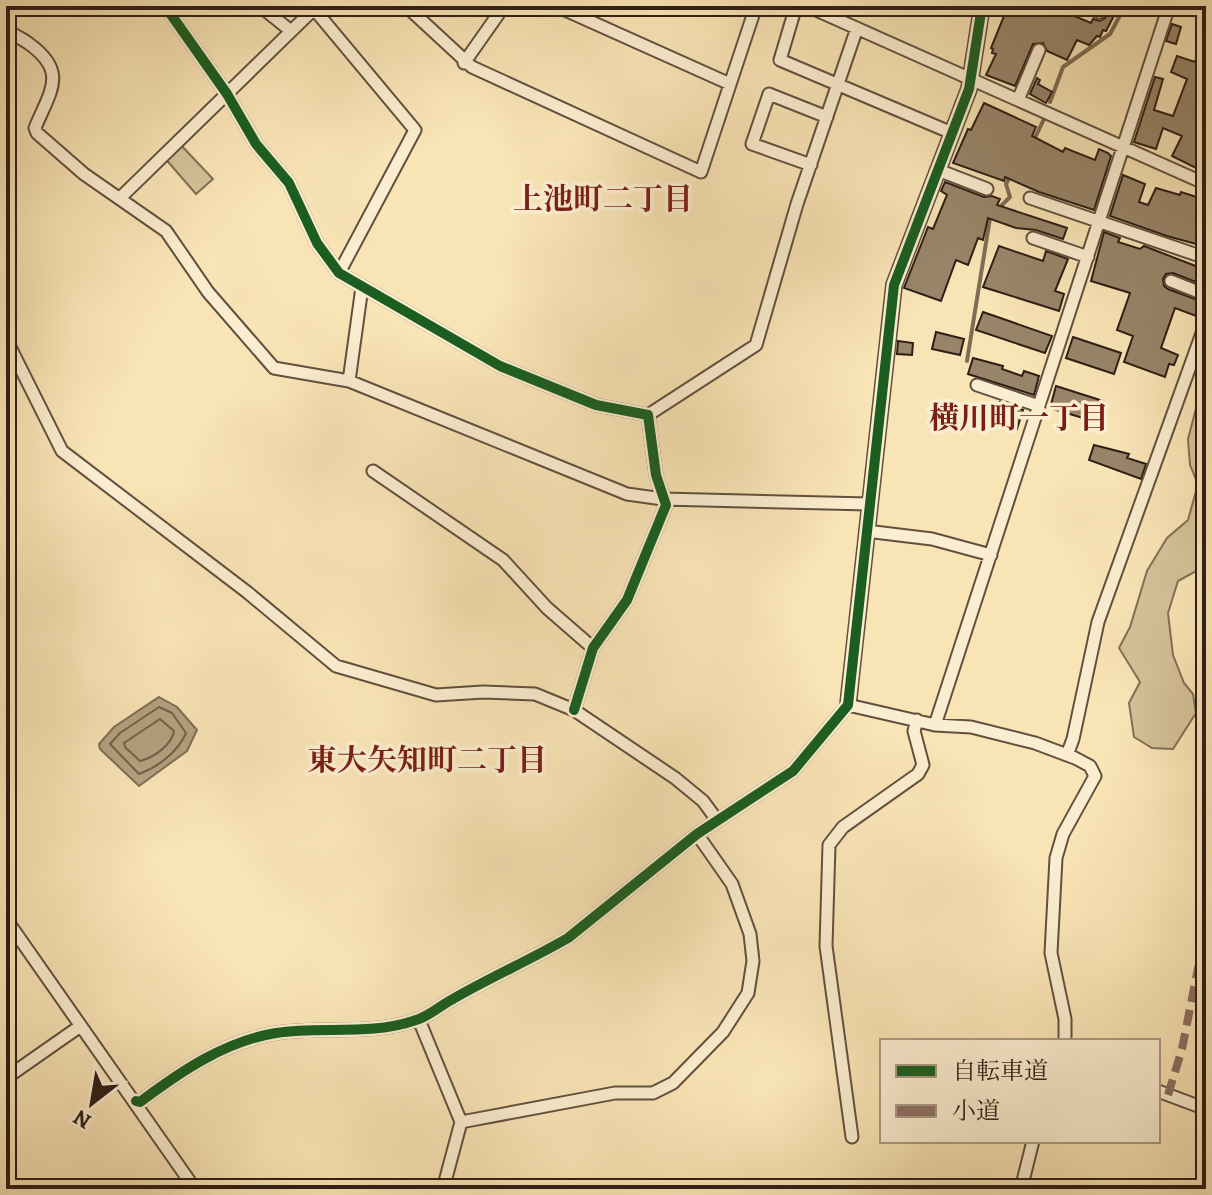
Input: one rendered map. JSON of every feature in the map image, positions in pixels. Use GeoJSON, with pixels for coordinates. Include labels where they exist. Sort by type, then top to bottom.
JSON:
{"type":"FeatureCollection","features":[{"type":"Feature","properties":{"kind":"street"},"geometry":{"type":"LineString","coordinates":[[165,6],[227,94],[256,144],[289,183],[317,243],[339,273],[500,366],[596,405],[648,415],[756,345],[857,28]]}},
{"type":"Feature","properties":{"kind":"street"},"geometry":{"type":"LineString","coordinates":[[260,6],[291,31]]}},
{"type":"Feature","properties":{"kind":"street"},"geometry":{"type":"LineString","coordinates":[[406,6],[464,63],[701,172],[756,6]]}},
{"type":"Feature","properties":{"kind":"street"},"geometry":{"type":"LineString","coordinates":[[464,63],[504,6]]}},
{"type":"Feature","properties":{"kind":"street"},"geometry":{"type":"LineString","coordinates":[[556,6],[730,84]]}},
{"type":"Feature","properties":{"kind":"street"},"geometry":{"type":"LineString","coordinates":[[796,6],[780,60],[952,133]]}},
{"type":"Feature","properties":{"kind":"street"},"geometry":{"type":"LineString","coordinates":[[807,6],[1206,184]]}},
{"type":"Feature","properties":{"kind":"street"},"geometry":{"type":"LineString","coordinates":[[136,1101],[140,1102],[182,1072],[218,1053],[276,1033],[389,1028],[419,1020],[452,999],[568,938],[697,834],[793,771],[848,705],[894,285],[969,89],[982,6]]}},
{"type":"Feature","properties":{"kind":"street"},"geometry":{"type":"LineString","coordinates":[[1086,6],[1099,12],[1101,6]]}},
{"type":"Feature","properties":{"kind":"street"},"geometry":{"type":"LineString","coordinates":[[935,725],[1169,6]]}},
{"type":"Feature","properties":{"kind":"street"},"geometry":{"type":"LineString","coordinates":[[120,198],[316,8],[415,130],[339,273]]}},
{"type":"Feature","properties":{"kind":"street"},"geometry":{"type":"LineString","coordinates":[[6,29],[49,60],[53,73],[52,90],[35,128],[37,133],[84,174],[170,236],[208,292],[274,368],[349,381],[618,491],[663,499],[869,504]]}},
{"type":"Feature","properties":{"kind":"street"},"geometry":{"type":"LineString","coordinates":[[1018,100],[1039,50]]}},
{"type":"Feature","properties":{"kind":"street"},"geometry":{"type":"LineString","coordinates":[[811,165],[752,144],[769,94],[827,117]]}},
{"type":"Feature","properties":{"kind":"street"},"geometry":{"type":"LineString","coordinates":[[938,170],[987,189]]}},
{"type":"Feature","properties":{"kind":"street"},"geometry":{"type":"LineString","coordinates":[[1030,198],[1206,258]]}},
{"type":"Feature","properties":{"kind":"street"},"geometry":{"type":"LineString","coordinates":[[1033,238],[1088,257]]}},
{"type":"Feature","properties":{"kind":"street"},"geometry":{"type":"LineString","coordinates":[[1171,281],[1206,295]]}},
{"type":"Feature","properties":{"kind":"street"},"geometry":{"type":"LineString","coordinates":[[349,381],[362,287]]}},
{"type":"Feature","properties":{"kind":"street"},"geometry":{"type":"LineString","coordinates":[[1067,755],[1098,622],[1206,322]]}},
{"type":"Feature","properties":{"kind":"street"},"geometry":{"type":"LineString","coordinates":[[6,339],[62,451],[247,592],[336,666],[436,695],[483,692],[535,694],[574,710],[693,791],[717,820]]}},
{"type":"Feature","properties":{"kind":"street"},"geometry":{"type":"LineString","coordinates":[[977,385],[1039,406]]}},
{"type":"Feature","properties":{"kind":"street"},"geometry":{"type":"LineString","coordinates":[[574,710],[593,648],[627,600],[666,505],[656,475],[648,415]]}},
{"type":"Feature","properties":{"kind":"street"},"geometry":{"type":"LineString","coordinates":[[373,471],[503,560],[547,608],[593,648]]}},
{"type":"Feature","properties":{"kind":"street"},"geometry":{"type":"LineString","coordinates":[[866,531],[932,539],[991,555]]}},
{"type":"Feature","properties":{"kind":"street"},"geometry":{"type":"LineString","coordinates":[[848,705],[863,711],[935,725],[971,727],[1017,737],[1090,766],[1095,776],[1063,834],[1056,858],[1051,953],[1065,1019],[1065,1039]]}},
{"type":"Feature","properties":{"kind":"street"},"geometry":{"type":"LineString","coordinates":[[852,1137],[826,946],[829,845],[848,822],[918,774],[923,765],[914,731],[917,720]]}},
{"type":"Feature","properties":{"kind":"street"},"geometry":{"type":"LineString","coordinates":[[461,1122],[615,1093],[653,1093],[673,1083],[723,1032],[748,993],[753,961],[750,934],[732,884],[697,834]]}},
{"type":"Feature","properties":{"kind":"street"},"geometry":{"type":"LineString","coordinates":[[6,919],[195,1189]]}},
{"type":"Feature","properties":{"kind":"street"},"geometry":{"type":"LineString","coordinates":[[419,1020],[461,1122],[443,1189]]}},
{"type":"Feature","properties":{"kind":"street"},"geometry":{"type":"LineString","coordinates":[[6,1078],[79,1027],[84,1030]]}},
{"type":"Feature","properties":{"kind":"street"},"geometry":{"type":"LineString","coordinates":[[1160,1092],[1206,1109]]}},
{"type":"Feature","properties":{"kind":"street"},"geometry":{"type":"LineString","coordinates":[[1021,1189],[1032,1143]]}},
{"type":"Feature","properties":{"kind":"shaded area"},"geometry":{"type":"Polygon","coordinates":[[[178,142],[213,179],[196,194],[163,156],[178,142]]]}},
{"type":"Feature","properties":{"kind":"shaded area"},"geometry":{"type":"Polygon","coordinates":[[[1206,370],[1206,569],[1178,581],[1168,613],[1173,655],[1184,683],[1193,694],[1196,713],[1173,749],[1152,748],[1134,737],[1129,703],[1140,682],[1119,648],[1130,627],[1147,571],[1167,538],[1188,520],[1198,484],[1190,465],[1188,439],[1206,370]]]}},
{"type":"Feature","properties":{"kind":"water"},"geometry":{"type":"Polygon","coordinates":[[[159,697],[177,707],[197,730],[187,751],[139,786],[100,749],[99,744],[114,727],[159,697]]]}},
{"type":"Feature","properties":{"kind":"building"},"geometry":{"type":"Polygon","coordinates":[[[1008,6],[1050,6],[1091,23],[1093,19],[1100,21],[1105,18],[1109,6],[1119,6],[1106,31],[1103,30],[1100,37],[1097,36],[1089,45],[1077,40],[1067,60],[1047,51],[1043,43],[1033,44],[1015,86],[986,75],[996,54],[992,53],[991,48],[1008,6]]]}},
{"type":"Feature","properties":{"kind":"building"},"geometry":{"type":"Polygon","coordinates":[[[1172,24],[1181,27],[1176,44],[1166,41],[1172,24]]]}},
{"type":"Feature","properties":{"kind":"building"},"geometry":{"type":"Polygon","coordinates":[[[1204,33],[1206,173],[1172,156],[1182,136],[1163,128],[1156,149],[1134,142],[1155,77],[1163,79],[1154,110],[1173,116],[1187,79],[1171,72],[1177,56],[1195,62],[1204,33]]]}},
{"type":"Feature","properties":{"kind":"building"},"geometry":{"type":"Polygon","coordinates":[[[1037,78],[1040,80],[1038,84],[1052,92],[1046,103],[1030,94],[1037,78]]]}},
{"type":"Feature","properties":{"kind":"building"},"geometry":{"type":"Polygon","coordinates":[[[984,103],[1036,127],[1032,136],[1063,152],[1065,148],[1095,160],[1099,149],[1108,153],[1111,156],[1094,210],[1005,177],[1004,181],[953,163],[984,103]]]}},
{"type":"Feature","properties":{"kind":"building"},"geometry":{"type":"Polygon","coordinates":[[[1123,175],[1145,184],[1139,202],[1148,205],[1156,188],[1206,200],[1206,244],[1167,236],[1110,216],[1123,175]]]}},
{"type":"Feature","properties":{"kind":"building"},"geometry":{"type":"Polygon","coordinates":[[[945,182],[984,197],[1000,199],[997,205],[1067,228],[1063,239],[988,218],[983,240],[978,238],[968,265],[956,260],[941,301],[904,288],[928,227],[933,229],[947,195],[941,191],[945,182]]]}},
{"type":"Feature","properties":{"kind":"building"},"geometry":{"type":"Polygon","coordinates":[[[1104,232],[1120,238],[1118,242],[1140,249],[1144,246],[1206,270],[1206,286],[1173,273],[1166,274],[1163,279],[1168,289],[1206,303],[1199,317],[1175,308],[1161,348],[1178,355],[1174,365],[1169,364],[1165,377],[1124,362],[1133,336],[1117,330],[1130,293],[1091,281],[1104,232]]]}},
{"type":"Feature","properties":{"kind":"building"},"geometry":{"type":"Polygon","coordinates":[[[999,246],[1043,261],[1046,251],[1068,259],[1055,291],[1064,294],[1059,311],[983,287],[999,246]]]}},
{"type":"Feature","properties":{"kind":"building"},"geometry":{"type":"Polygon","coordinates":[[[983,312],[1052,336],[1045,353],[976,330],[983,312]]]}},
{"type":"Feature","properties":{"kind":"building"},"geometry":{"type":"Polygon","coordinates":[[[936,332],[964,339],[960,355],[932,349],[936,332]]]}},
{"type":"Feature","properties":{"kind":"building"},"geometry":{"type":"Polygon","coordinates":[[[1073,337],[1121,353],[1114,374],[1066,358],[1073,337]]]}},
{"type":"Feature","properties":{"kind":"building"},"geometry":{"type":"Polygon","coordinates":[[[898,341],[913,343],[912,355],[897,354],[898,341]]]}},
{"type":"Feature","properties":{"kind":"building"},"geometry":{"type":"Polygon","coordinates":[[[973,358],[1003,366],[1002,369],[1022,376],[1024,371],[1039,376],[1034,395],[968,374],[973,358]]]}},
{"type":"Feature","properties":{"kind":"building"},"geometry":{"type":"Polygon","coordinates":[[[1056,386],[1103,401],[1096,422],[1050,408],[1056,386]]]}},
{"type":"Feature","properties":{"kind":"building"},"geometry":{"type":"Polygon","coordinates":[[[1000,402],[1023,410],[1017,429],[994,422],[1000,402]]]}},
{"type":"Feature","properties":{"kind":"building"},"geometry":{"type":"Polygon","coordinates":[[[1094,445],[1129,454],[1127,458],[1146,464],[1141,479],[1089,460],[1094,445]]]}},
{"type":"Feature","properties":{"kind":"waterway"},"geometry":{"type":"LineString","coordinates":[[1050,102],[1063,67],[1110,34],[1125,6]]}},
{"type":"Feature","properties":{"kind":"waterway"},"geometry":{"type":"LineString","coordinates":[[1033,142],[1044,119]]}},
{"type":"Feature","properties":{"kind":"waterway"},"geometry":{"type":"LineString","coordinates":[[998,209],[1010,197],[1006,184],[1010,176]]}},
{"type":"Feature","properties":{"kind":"waterway"},"geometry":{"type":"LineString","coordinates":[[967,361],[992,215]]}},
{"type":"Feature","properties":{"kind":"marked path"},"geometry":{"type":"LineString","coordinates":[[1168,1095],[1182,1049],[1198,968],[1206,954]]}},
{"type":"Feature","properties":{"kind":"cycle path"},"geometry":{"type":"LineString","coordinates":[[165,6],[227,94],[256,144],[289,183],[317,243],[339,273],[500,366],[596,405],[648,415],[656,475],[666,505],[627,600],[593,648],[574,710]]}},
{"type":"Feature","properties":{"kind":"cycle path"},"geometry":{"type":"LineString","coordinates":[[136,1101],[140,1102],[221,1050],[257,1037],[293,1031],[382,1028],[421,1018],[554,946],[697,834],[793,771],[848,705],[894,285],[969,89],[982,6]]}},
{"type":"Feature","properties":{"kind":"district","name":"上池町二丁目"},"geometry":{"type":"Point","coordinates":[603,199]}},
{"type":"Feature","properties":{"kind":"district","name":"横川町一丁目"},"geometry":{"type":"Point","coordinates":[1019,418]}},
{"type":"Feature","properties":{"kind":"district","name":"東大矢知町二丁目"},"geometry":{"type":"Point","coordinates":[427,760]}}]}
